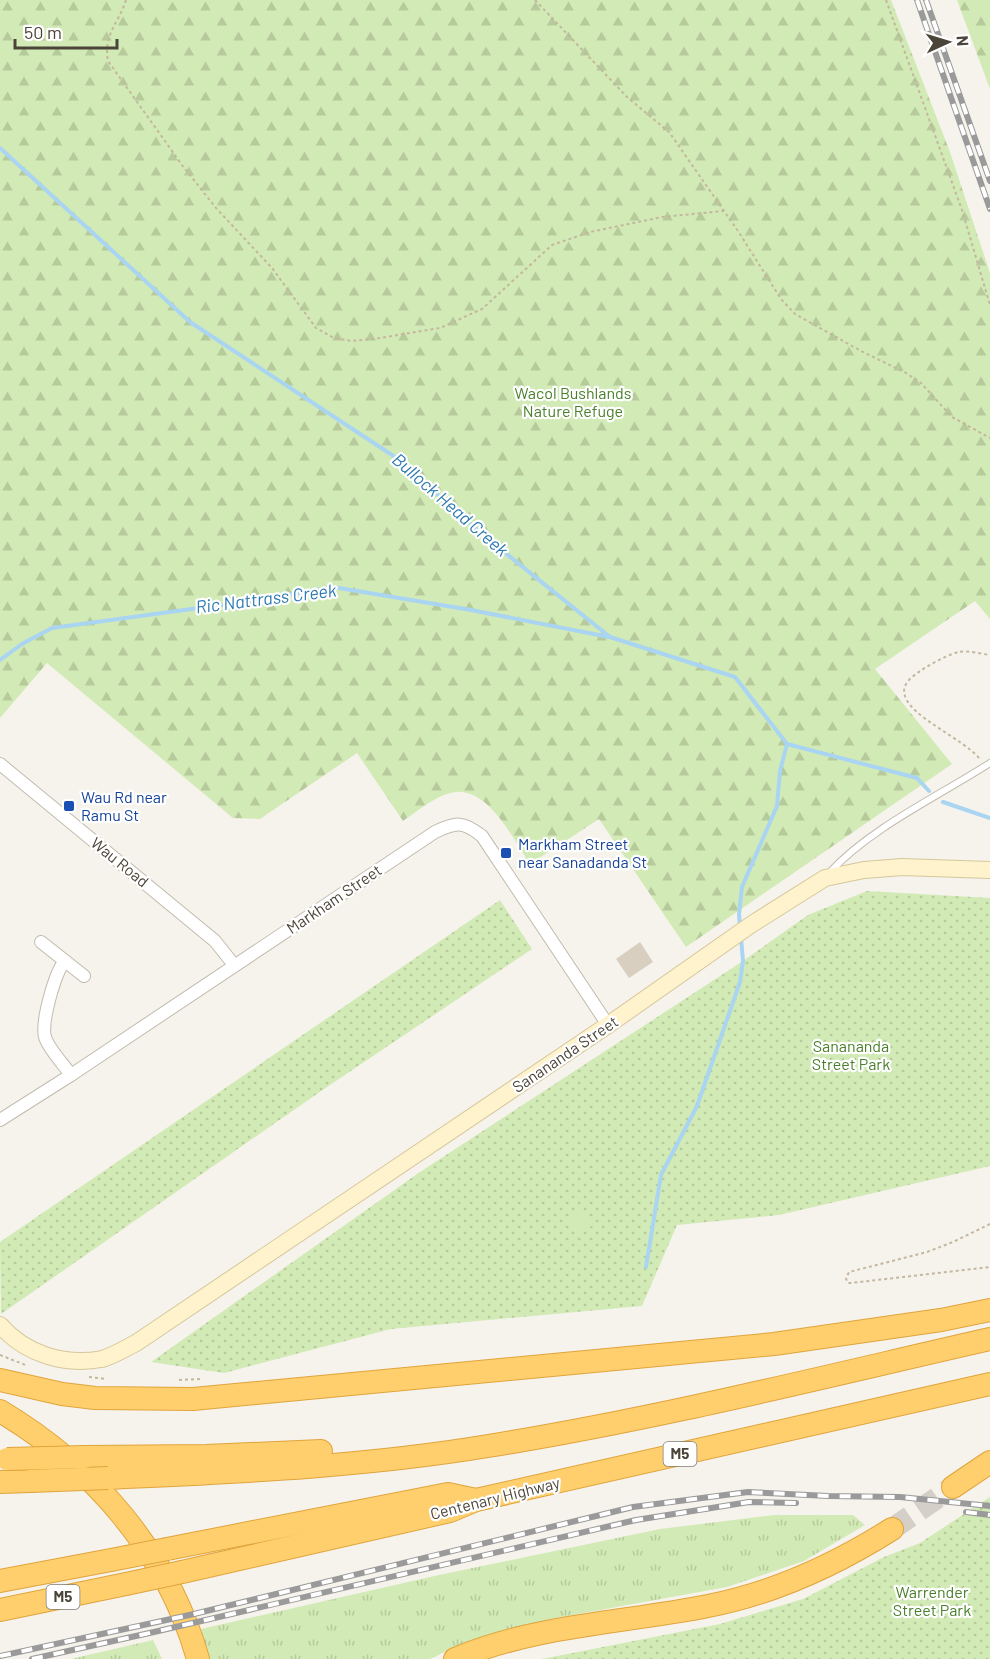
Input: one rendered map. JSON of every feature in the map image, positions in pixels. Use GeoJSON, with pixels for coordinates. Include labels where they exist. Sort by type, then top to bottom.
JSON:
{"type":"FeatureCollection","features":[{"type":"Feature","properties":{"kind":"highway"},"geometry":{"type":"LineString","coordinates":[[0,1380],[62,1394],[95,1398],[192,1399],[774,1344],[941,1320],[990,1310]]}},
{"type":"Feature","properties":{"kind":"highway"},"geometry":{"type":"LineString","coordinates":[[0,1482],[269,1470],[486,1447],[614,1424],[990,1339]]}},
{"type":"Feature","properties":{"kind":"highway","name":"Centenary Highway"},"geometry":{"type":"LineString","coordinates":[[0,1610],[182,1572],[450,1511],[476,1500],[990,1384]]}},
{"type":"Feature","properties":{"kind":"highway"},"geometry":{"type":"LineString","coordinates":[[0,1411],[41,1438],[78,1468],[113,1503],[130,1524],[160,1569],[185,1619],[198,1659]]}},
{"type":"Feature","properties":{"kind":"highway"},"geometry":{"type":"LineString","coordinates":[[4,1459],[206,1456],[356,1449],[383,1459]]}},
{"type":"Feature","properties":{"kind":"highway"},"geometry":{"type":"LineString","coordinates":[[953,1487],[990,1462]]}},
{"type":"Feature","properties":{"kind":"highway"},"geometry":{"type":"LineString","coordinates":[[0,1581],[448,1494],[476,1500]]}},
{"type":"Feature","properties":{"kind":"highway"},"geometry":{"type":"LineString","coordinates":[[455,1659],[480,1648],[542,1633],[708,1606],[749,1597],[790,1583],[832,1564],[892,1529]]}},
{"type":"Feature","properties":{"kind":"street","name":"Wau Road"},"geometry":{"type":"LineString","coordinates":[[0,764],[215,941],[234,965]]}},
{"type":"Feature","properties":{"kind":"street","name":"Markham Street"},"geometry":{"type":"LineString","coordinates":[[0,1120],[71,1076],[435,832],[454,824],[469,826],[482,836],[608,1025]]}},
{"type":"Feature","properties":{"kind":"street"},"geometry":{"type":"LineString","coordinates":[[825,878],[864,870],[902,867],[990,870]]}},
{"type":"Feature","properties":{"kind":"street","name":"Sanananda Street"},"geometry":{"type":"LineString","coordinates":[[0,1325],[10,1337],[34,1351],[73,1362],[104,1358],[136,1343],[608,1025],[752,924],[825,878]]}},
{"type":"Feature","properties":{"kind":"street"},"geometry":{"type":"LineString","coordinates":[[41,942],[84,976]]}},
{"type":"Feature","properties":{"kind":"street"},"geometry":{"type":"LineString","coordinates":[[65,961],[55,978],[44,1031],[47,1041],[71,1076]]}},
{"type":"Feature","properties":{"kind":"lane","name":"Sanananda Street"},"geometry":{"type":"LineString","coordinates":[[825,878],[844,857],[905,815],[988,764]]}},
{"type":"Feature","properties":{"kind":"path"},"geometry":{"type":"LineString","coordinates":[[126,0],[110,31],[106,50],[108,61],[182,165],[216,208],[272,268],[316,328],[334,338],[352,341],[380,339],[440,328],[482,309],[552,245],[590,232],[662,218],[724,211]]}},
{"type":"Feature","properties":{"kind":"path"},"geometry":{"type":"LineString","coordinates":[[535,0],[627,97],[669,132],[776,291],[795,314],[906,373],[921,383],[952,417],[990,438]]}},
{"type":"Feature","properties":{"kind":"path"},"geometry":{"type":"LineString","coordinates":[[886,0],[962,210],[990,305]]}},
{"type":"Feature","properties":{"kind":"path"},"geometry":{"type":"LineString","coordinates":[[988,764],[971,749],[915,711],[905,697],[904,688],[908,680],[920,671],[960,652],[990,655]]}},
{"type":"Feature","properties":{"kind":"path"},"geometry":{"type":"LineString","coordinates":[[990,1224],[954,1242],[927,1252],[849,1272],[846,1279],[851,1283],[990,1267]]}},
{"type":"Feature","properties":{"kind":"path"},"geometry":{"type":"LineString","coordinates":[[0,1355],[30,1366]]}},
{"type":"Feature","properties":{"kind":"path"},"geometry":{"type":"LineString","coordinates":[[85,1376],[107,1379]]}},
{"type":"Feature","properties":{"kind":"path"},"geometry":{"type":"LineString","coordinates":[[175,1380],[205,1378]]}},
{"type":"Feature","properties":{"kind":"green space","name":"Wacol Bushlands Nature Refuge"},"geometry":{"type":"Polygon","coordinates":[[[0,0],[891,0],[950,152],[990,273],[990,619],[975,601],[875,669],[952,764],[686,947],[599,819],[530,864],[490,807],[468,793],[456,792],[442,796],[403,821],[357,753],[260,819],[233,818],[47,663],[0,718],[0,0]]]}},
{"type":"Feature","properties":{"kind":"green space"},"geometry":{"type":"Polygon","coordinates":[[[957,0],[990,0],[990,89],[957,0]]]}},
{"type":"Feature","properties":{"kind":"green space","name":"Sanananda Street Park"},"geometry":{"type":"Polygon","coordinates":[[[867,891],[990,898],[990,1166],[779,1215],[677,1225],[642,1306],[391,1329],[224,1373],[151,1362],[420,1172],[743,961],[808,915],[867,891]]]}},
{"type":"Feature","properties":{"kind":"green space"},"geometry":{"type":"Polygon","coordinates":[[[500,900],[532,949],[324,1089],[1,1314],[0,1242],[500,900]]]}},
{"type":"Feature","properties":{"kind":"green space"},"geometry":{"type":"Polygon","coordinates":[[[581,1208],[594,1224],[578,1237],[564,1221],[581,1208]]]}},
{"type":"Feature","properties":{"kind":"green space","name":"Warrender Street Park"},"geometry":{"type":"Polygon","coordinates":[[[990,1497],[990,1659],[542,1659],[720,1624],[803,1599],[884,1557],[920,1543],[990,1497]]]}},
{"type":"Feature","properties":{"kind":"green space"},"geometry":{"type":"Polygon","coordinates":[[[775,1515],[853,1515],[865,1525],[804,1561],[727,1587],[556,1618],[508,1630],[453,1648],[430,1659],[208,1659],[201,1629],[439,1575],[660,1529],[775,1515]]]}},
{"type":"Feature","properties":{"kind":"green space"},"geometry":{"type":"Polygon","coordinates":[[[153,1640],[162,1659],[71,1659],[153,1640]]]}},
{"type":"Feature","properties":{"kind":"building"},"geometry":{"type":"Polygon","coordinates":[[[640,942],[653,962],[629,978],[616,959],[640,942]]]}},
{"type":"Feature","properties":{"kind":"waterway","name":"Bullock Head Creek"},"geometry":{"type":"LineString","coordinates":[[0,148],[190,322],[395,457],[483,535],[610,637],[735,677],[787,744],[917,778],[929,791]]}},
{"type":"Feature","properties":{"kind":"waterway","name":"Ric Nattrass Creek"},"geometry":{"type":"LineString","coordinates":[[0,660],[22,644],[52,628],[265,599],[333,587],[471,610],[609,637]]}},
{"type":"Feature","properties":{"kind":"waterway"},"geometry":{"type":"LineString","coordinates":[[740,927],[742,887],[777,806],[780,771],[787,744]]}},
{"type":"Feature","properties":{"kind":"waterway","name":"Bullock Head Creek"},"geometry":{"type":"LineString","coordinates":[[943,802],[990,818]]}},
{"type":"Feature","properties":{"kind":"waterway"},"geometry":{"type":"LineString","coordinates":[[646,1267],[661,1175],[697,1106],[740,982],[743,961],[741,938]]}},
{"type":"Feature","properties":{"kind":"tunnel"},"geometry":{"type":"LineString","coordinates":[[892,1529],[953,1487]]}},
{"type":"Feature","properties":{"kind":"railway"},"geometry":{"type":"LineString","coordinates":[[917,0],[990,209]]}},
{"type":"Feature","properties":{"kind":"railway"},"geometry":{"type":"LineString","coordinates":[[926,0],[990,181]]}},
{"type":"Feature","properties":{"kind":"railway"},"geometry":{"type":"LineString","coordinates":[[0,1656],[194,1614],[633,1507],[748,1492],[900,1497],[990,1506]]}},
{"type":"Feature","properties":{"kind":"railway"},"geometry":{"type":"LineString","coordinates":[[32,1659],[636,1520],[749,1502],[796,1503]]}},
{"type":"Feature","properties":{"kind":"railway"},"geometry":{"type":"LineString","coordinates":[[966,1512],[990,1515]]}},
{"type":"Feature","properties":{"kind":"place","name":"Wau Rd near Ramu St"},"geometry":{"type":"Point","coordinates":[69,806]}},
{"type":"Feature","properties":{"kind":"place","name":"Markham Street near Sanadanda St"},"geometry":{"type":"Point","coordinates":[506,853]}}]}
